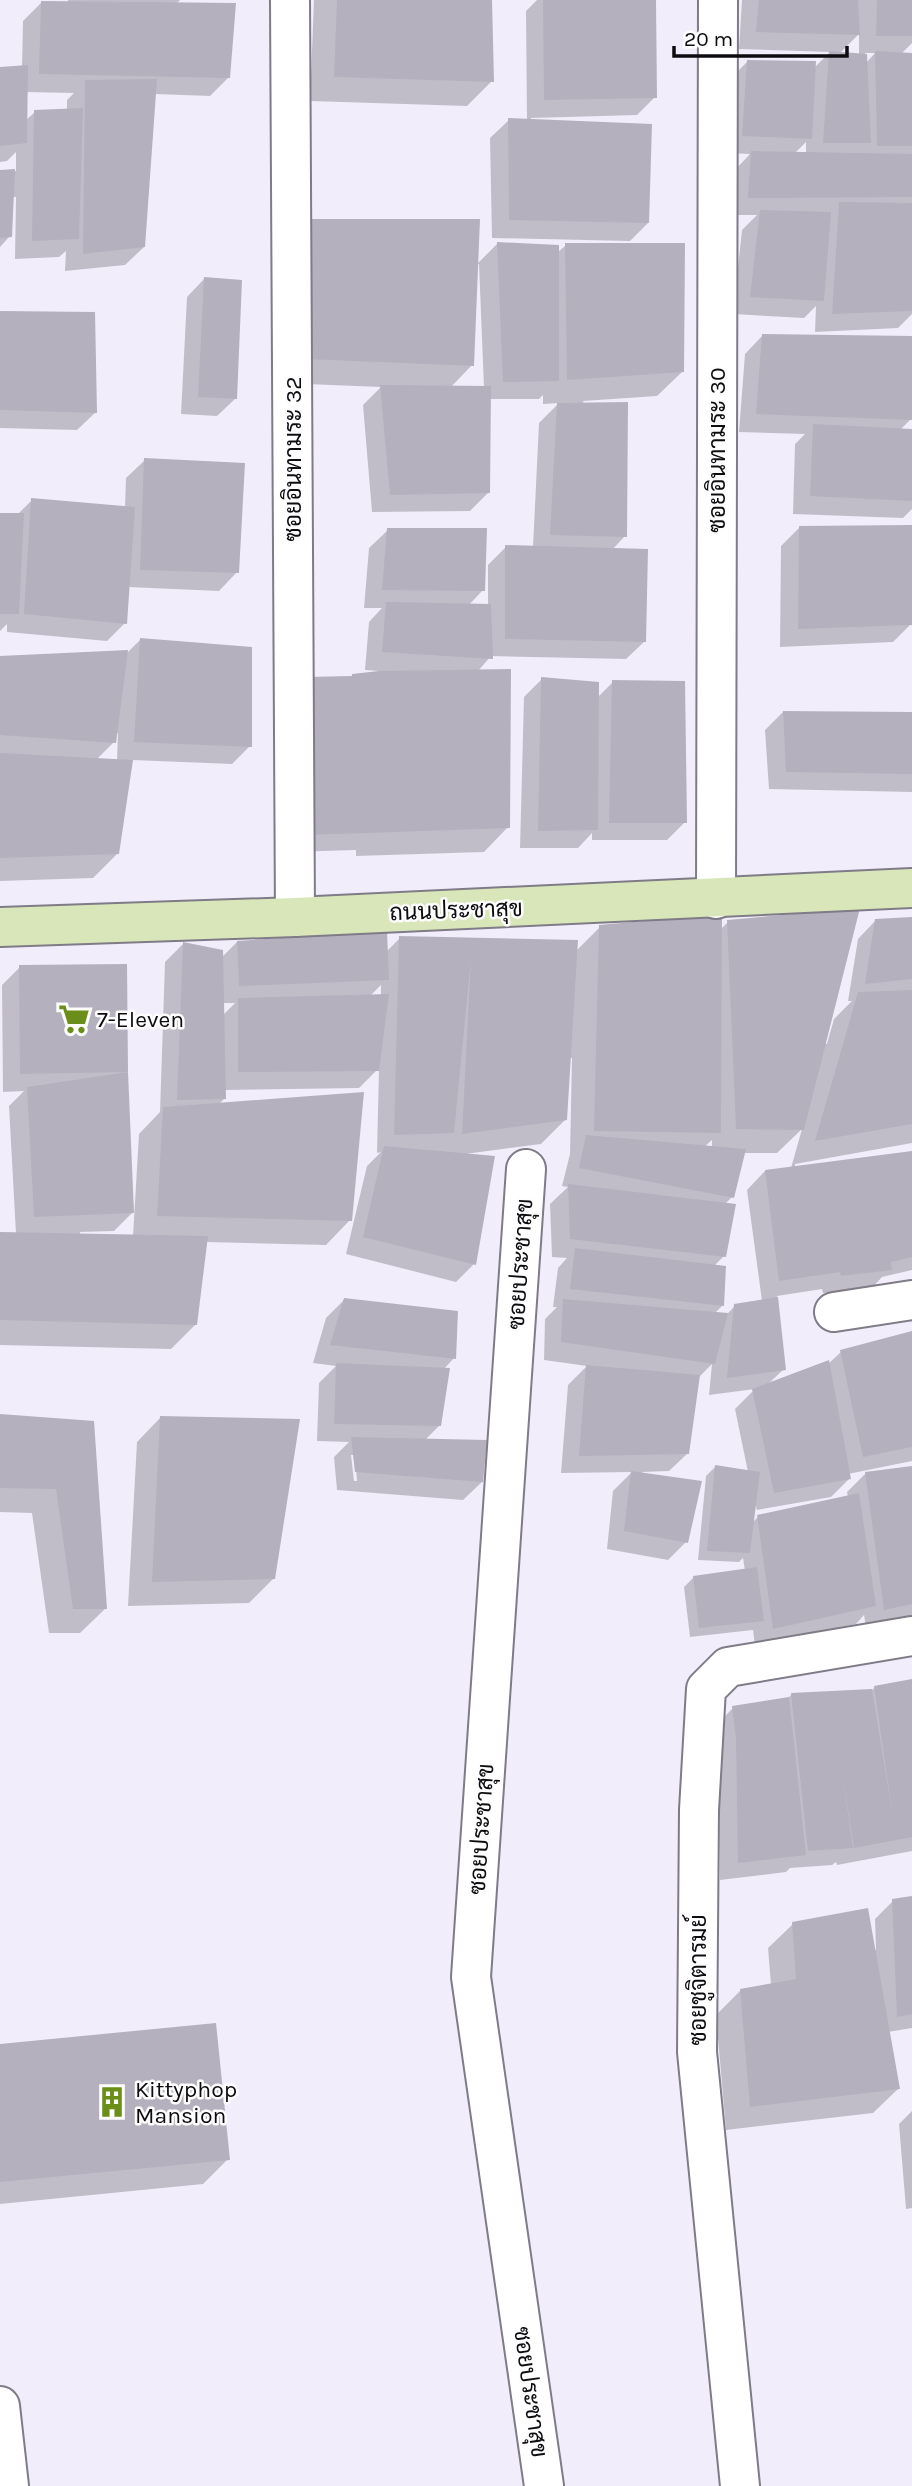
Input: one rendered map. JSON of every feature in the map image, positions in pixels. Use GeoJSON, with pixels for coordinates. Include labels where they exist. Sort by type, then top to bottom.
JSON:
{"type":"FeatureCollection","features":[{"type":"Feature","properties":{"kind":"street","name":"ซอยอินทามระ 32"},"geometry":{"type":"LineString","coordinates":[[290,0],[295,917]]}},
{"type":"Feature","properties":{"kind":"street","name":"ซอยอินทามระ 30"},"geometry":{"type":"LineString","coordinates":[[716,899],[718,0]]}},
{"type":"Feature","properties":{"kind":"street","name":"ถนนประชาสุข"},"geometry":{"type":"LineString","coordinates":[[0,927],[716,899],[912,888]]}},
{"type":"Feature","properties":{"kind":"street","name":"ซอยประชาสุข"},"geometry":{"type":"LineString","coordinates":[[526,1169],[471,1978],[544,2486]]}},
{"type":"Feature","properties":{"kind":"street"},"geometry":{"type":"LineString","coordinates":[[834,1312],[912,1300]]}},
{"type":"Feature","properties":{"kind":"street","name":"ซอยชูจิตารมย์"},"geometry":{"type":"LineString","coordinates":[[740,2486],[697,2052],[699,1810],[706,1689],[728,1667],[912,1636]]}},
{"type":"Feature","properties":{"kind":"street"},"geometry":{"type":"LineString","coordinates":[[0,2406],[9,2486]]}},
{"type":"Feature","properties":{"kind":"building"},"geometry":{"type":"Polygon","coordinates":[[[337,0],[492,0],[494,82],[334,77],[337,0]]]}},
{"type":"Feature","properties":{"kind":"building"},"geometry":{"type":"Polygon","coordinates":[[[543,0],[656,0],[657,98],[544,100],[543,0]]]}},
{"type":"Feature","properties":{"kind":"building"},"geometry":{"type":"Polygon","coordinates":[[[759,0],[858,0],[860,35],[756,32],[759,0]]]}},
{"type":"Feature","properties":{"kind":"building"},"geometry":{"type":"Polygon","coordinates":[[[877,0],[912,0],[912,36],[876,36],[877,0]]]}},
{"type":"Feature","properties":{"kind":"building"},"geometry":{"type":"Polygon","coordinates":[[[41,1],[236,3],[230,78],[39,74],[41,1]]]}},
{"type":"Feature","properties":{"kind":"building"},"geometry":{"type":"Polygon","coordinates":[[[829,51],[867,54],[871,143],[823,143],[829,51]]]}},
{"type":"Feature","properties":{"kind":"building"},"geometry":{"type":"Polygon","coordinates":[[[875,51],[912,53],[912,146],[877,146],[875,51]]]}},
{"type":"Feature","properties":{"kind":"building"},"geometry":{"type":"Polygon","coordinates":[[[747,60],[816,61],[812,139],[742,136],[747,60]]]}},
{"type":"Feature","properties":{"kind":"building"},"geometry":{"type":"Polygon","coordinates":[[[28,65],[27,143],[0,146],[0,67],[28,65]]]}},
{"type":"Feature","properties":{"kind":"building"},"geometry":{"type":"Polygon","coordinates":[[[157,79],[145,247],[83,254],[85,80],[157,79]]]}},
{"type":"Feature","properties":{"kind":"building"},"geometry":{"type":"Polygon","coordinates":[[[83,108],[79,239],[32,241],[34,110],[83,108]]]}},
{"type":"Feature","properties":{"kind":"building"},"geometry":{"type":"Polygon","coordinates":[[[508,118],[652,124],[649,223],[509,220],[508,118]]]}},
{"type":"Feature","properties":{"kind":"building"},"geometry":{"type":"Polygon","coordinates":[[[751,151],[912,154],[912,197],[748,198],[751,151]]]}},
{"type":"Feature","properties":{"kind":"building"},"geometry":{"type":"Polygon","coordinates":[[[15,169],[12,237],[0,238],[0,170],[15,169]]]}},
{"type":"Feature","properties":{"kind":"building"},"geometry":{"type":"Polygon","coordinates":[[[839,202],[912,203],[912,311],[832,314],[839,202]]]}},
{"type":"Feature","properties":{"kind":"building"},"geometry":{"type":"Polygon","coordinates":[[[760,210],[831,212],[824,301],[750,297],[760,210]]]}},
{"type":"Feature","properties":{"kind":"building"},"geometry":{"type":"Polygon","coordinates":[[[311,219],[480,219],[474,366],[305,359],[311,219]]]}},
{"type":"Feature","properties":{"kind":"building"},"geometry":{"type":"Polygon","coordinates":[[[497,242],[559,245],[559,381],[503,382],[497,242]]]}},
{"type":"Feature","properties":{"kind":"building"},"geometry":{"type":"Polygon","coordinates":[[[565,243],[685,243],[684,372],[567,380],[565,243]]]}},
{"type":"Feature","properties":{"kind":"building"},"geometry":{"type":"Polygon","coordinates":[[[204,277],[242,280],[237,399],[198,397],[204,277]]]}},
{"type":"Feature","properties":{"kind":"building"},"geometry":{"type":"Polygon","coordinates":[[[0,311],[95,312],[97,413],[0,410],[0,311]]]}},
{"type":"Feature","properties":{"kind":"building"},"geometry":{"type":"Polygon","coordinates":[[[762,334],[912,336],[912,420],[756,414],[762,334]]]}},
{"type":"Feature","properties":{"kind":"building"},"geometry":{"type":"Polygon","coordinates":[[[380,385],[491,386],[490,493],[390,495],[380,385]]]}},
{"type":"Feature","properties":{"kind":"building"},"geometry":{"type":"Polygon","coordinates":[[[628,402],[627,537],[550,535],[557,403],[628,402]]]}},
{"type":"Feature","properties":{"kind":"building"},"geometry":{"type":"Polygon","coordinates":[[[813,424],[912,429],[912,501],[810,496],[813,424]]]}},
{"type":"Feature","properties":{"kind":"building"},"geometry":{"type":"Polygon","coordinates":[[[144,458],[245,463],[239,573],[140,570],[144,458]]]}},
{"type":"Feature","properties":{"kind":"building"},"geometry":{"type":"Polygon","coordinates":[[[31,498],[135,507],[127,624],[24,614],[31,498]]]}},
{"type":"Feature","properties":{"kind":"building"},"geometry":{"type":"Polygon","coordinates":[[[0,513],[24,513],[19,614],[0,614],[0,513]]]}},
{"type":"Feature","properties":{"kind":"building"},"geometry":{"type":"Polygon","coordinates":[[[912,525],[912,625],[798,629],[799,526],[912,525]]]}},
{"type":"Feature","properties":{"kind":"building"},"geometry":{"type":"Polygon","coordinates":[[[387,528],[487,528],[485,591],[382,590],[387,528]]]}},
{"type":"Feature","properties":{"kind":"building"},"geometry":{"type":"Polygon","coordinates":[[[505,545],[648,549],[646,642],[505,639],[505,545]]]}},
{"type":"Feature","properties":{"kind":"building"},"geometry":{"type":"Polygon","coordinates":[[[386,602],[491,604],[493,659],[382,652],[386,602]]]}},
{"type":"Feature","properties":{"kind":"building"},"geometry":{"type":"Polygon","coordinates":[[[140,638],[252,647],[252,747],[134,742],[140,638]]]}},
{"type":"Feature","properties":{"kind":"building"},"geometry":{"type":"Polygon","coordinates":[[[128,650],[116,743],[0,735],[0,656],[128,650]]]}},
{"type":"Feature","properties":{"kind":"building"},"geometry":{"type":"Polygon","coordinates":[[[511,669],[510,828],[307,835],[307,677],[352,676],[379,671],[511,669]]]}},
{"type":"Feature","properties":{"kind":"building"},"geometry":{"type":"Polygon","coordinates":[[[541,677],[599,682],[598,830],[538,831],[541,677]]]}},
{"type":"Feature","properties":{"kind":"building"},"geometry":{"type":"Polygon","coordinates":[[[612,680],[685,681],[687,823],[609,823],[612,680]]]}},
{"type":"Feature","properties":{"kind":"building"},"geometry":{"type":"Polygon","coordinates":[[[783,711],[912,712],[912,774],[786,772],[783,711]]]}},
{"type":"Feature","properties":{"kind":"building"},"geometry":{"type":"Polygon","coordinates":[[[0,753],[133,760],[119,854],[0,858],[0,753]]]}},
{"type":"Feature","properties":{"kind":"building"},"geometry":{"type":"Polygon","coordinates":[[[860,908],[804,1130],[736,1129],[727,920],[860,908]]]}},
{"type":"Feature","properties":{"kind":"building"},"geometry":{"type":"Polygon","coordinates":[[[722,914],[721,1133],[594,1131],[599,925],[722,914]]]}},
{"type":"Feature","properties":{"kind":"building"},"geometry":{"type":"Polygon","coordinates":[[[912,917],[912,979],[865,984],[875,919],[912,917]]]}},
{"type":"Feature","properties":{"kind":"building"},"geometry":{"type":"Polygon","coordinates":[[[387,931],[389,980],[239,986],[237,941],[387,931]]]}},
{"type":"Feature","properties":{"kind":"building"},"geometry":{"type":"Polygon","coordinates":[[[399,936],[578,940],[567,1120],[462,1134],[471,958],[454,1133],[394,1135],[399,936]]]}},
{"type":"Feature","properties":{"kind":"building"},"geometry":{"type":"Polygon","coordinates":[[[183,942],[223,950],[226,1099],[177,1100],[183,942]]]}},
{"type":"Feature","properties":{"kind":"building","name":"7-Eleven"},"geometry":{"type":"Polygon","coordinates":[[[127,964],[128,1072],[20,1074],[19,965],[127,964]]]}},
{"type":"Feature","properties":{"kind":"building"},"geometry":{"type":"Polygon","coordinates":[[[912,990],[912,1124],[815,1141],[858,992],[912,990]]]}},
{"type":"Feature","properties":{"kind":"building"},"geometry":{"type":"Polygon","coordinates":[[[389,994],[379,1071],[238,1072],[238,998],[389,994]]]}},
{"type":"Feature","properties":{"kind":"building"},"geometry":{"type":"Polygon","coordinates":[[[128,1072],[134,1213],[34,1217],[27,1087],[128,1072]]]}},
{"type":"Feature","properties":{"kind":"building"},"geometry":{"type":"Polygon","coordinates":[[[364,1092],[352,1221],[157,1216],[163,1107],[364,1092]]]}},
{"type":"Feature","properties":{"kind":"building"},"geometry":{"type":"Polygon","coordinates":[[[586,1135],[746,1149],[734,1198],[579,1168],[586,1135]]]}},
{"type":"Feature","properties":{"kind":"building"},"geometry":{"type":"Polygon","coordinates":[[[384,1146],[495,1156],[476,1265],[363,1237],[384,1146]]]}},
{"type":"Feature","properties":{"kind":"building"},"geometry":{"type":"Polygon","coordinates":[[[912,1151],[912,1257],[891,1262],[892,1270],[841,1276],[840,1272],[779,1281],[765,1170],[912,1151]]]}},
{"type":"Feature","properties":{"kind":"building"},"geometry":{"type":"Polygon","coordinates":[[[568,1184],[736,1204],[726,1257],[570,1239],[568,1184]]]}},
{"type":"Feature","properties":{"kind":"building"},"geometry":{"type":"Polygon","coordinates":[[[0,1232],[208,1236],[197,1325],[0,1320],[0,1232]]]}},
{"type":"Feature","properties":{"kind":"building"},"geometry":{"type":"Polygon","coordinates":[[[575,1248],[726,1266],[724,1306],[570,1289],[575,1248]]]}},
{"type":"Feature","properties":{"kind":"building"},"geometry":{"type":"Polygon","coordinates":[[[778,1297],[786,1370],[727,1378],[734,1304],[778,1297]]]}},
{"type":"Feature","properties":{"kind":"building"},"geometry":{"type":"Polygon","coordinates":[[[344,1298],[458,1311],[456,1359],[330,1345],[344,1298]]]}},
{"type":"Feature","properties":{"kind":"building"},"geometry":{"type":"Polygon","coordinates":[[[563,1299],[728,1313],[715,1364],[561,1342],[563,1299]]]}},
{"type":"Feature","properties":{"kind":"building"},"geometry":{"type":"Polygon","coordinates":[[[912,1331],[912,1447],[863,1457],[840,1350],[912,1331]]]}},
{"type":"Feature","properties":{"kind":"building"},"geometry":{"type":"Polygon","coordinates":[[[829,1360],[851,1479],[774,1493],[752,1389],[829,1360]]]}},
{"type":"Feature","properties":{"kind":"building"},"geometry":{"type":"Polygon","coordinates":[[[336,1363],[450,1368],[441,1426],[334,1424],[336,1363]]]}},
{"type":"Feature","properties":{"kind":"building"},"geometry":{"type":"Polygon","coordinates":[[[586,1365],[700,1375],[689,1454],[579,1456],[586,1365]]]}},
{"type":"Feature","properties":{"kind":"building"},"geometry":{"type":"Polygon","coordinates":[[[0,1414],[94,1421],[107,1609],[73,1609],[56,1489],[0,1488],[0,1414]]]}},
{"type":"Feature","properties":{"kind":"building"},"geometry":{"type":"Polygon","coordinates":[[[160,1416],[300,1419],[275,1579],[152,1582],[160,1416]]]}},
{"type":"Feature","properties":{"kind":"building"},"geometry":{"type":"Polygon","coordinates":[[[351,1437],[487,1440],[483,1482],[355,1472],[351,1437]]]}},
{"type":"Feature","properties":{"kind":"building"},"geometry":{"type":"Polygon","coordinates":[[[715,1465],[760,1472],[750,1553],[707,1551],[715,1465]]]}},
{"type":"Feature","properties":{"kind":"building"},"geometry":{"type":"Polygon","coordinates":[[[912,1466],[912,1604],[884,1610],[865,1472],[912,1466]]]}},
{"type":"Feature","properties":{"kind":"building"},"geometry":{"type":"Polygon","coordinates":[[[631,1471],[702,1481],[688,1543],[624,1531],[631,1471]]]}},
{"type":"Feature","properties":{"kind":"building"},"geometry":{"type":"Polygon","coordinates":[[[859,1493],[876,1606],[773,1629],[757,1515],[859,1493]]]}},
{"type":"Feature","properties":{"kind":"building"},"geometry":{"type":"Polygon","coordinates":[[[757,1567],[764,1621],[699,1628],[693,1576],[757,1567]]]}},
{"type":"Feature","properties":{"kind":"building"},"geometry":{"type":"Polygon","coordinates":[[[912,1679],[912,1837],[854,1848],[842,1770],[853,1848],[808,1851],[791,1693],[872,1689],[893,1818],[874,1686],[912,1679]]]}},
{"type":"Feature","properties":{"kind":"building"},"geometry":{"type":"Polygon","coordinates":[[[789,1697],[806,1855],[738,1863],[736,1739],[732,1706],[789,1697]]]}},
{"type":"Feature","properties":{"kind":"building"},"geometry":{"type":"Polygon","coordinates":[[[912,1896],[912,2014],[897,2017],[892,1899],[912,1896]]]}},
{"type":"Feature","properties":{"kind":"building"},"geometry":{"type":"Polygon","coordinates":[[[868,1908],[900,2089],[750,2107],[740,1989],[796,1979],[792,1922],[868,1908]]]}},
{"type":"Feature","properties":{"kind":"building","name":"Kittyphop Mansion"},"geometry":{"type":"Polygon","coordinates":[[[216,2023],[230,2160],[0,2182],[0,2044],[216,2023]]]}},
{"type":"Feature","properties":{"kind":"place","name":"7-Eleven"},"geometry":{"type":"Point","coordinates":[74,1019]}},
{"type":"Feature","properties":{"kind":"place","name":"Kittyphop Mansion"},"geometry":{"type":"Point","coordinates":[112,2102]}}]}
